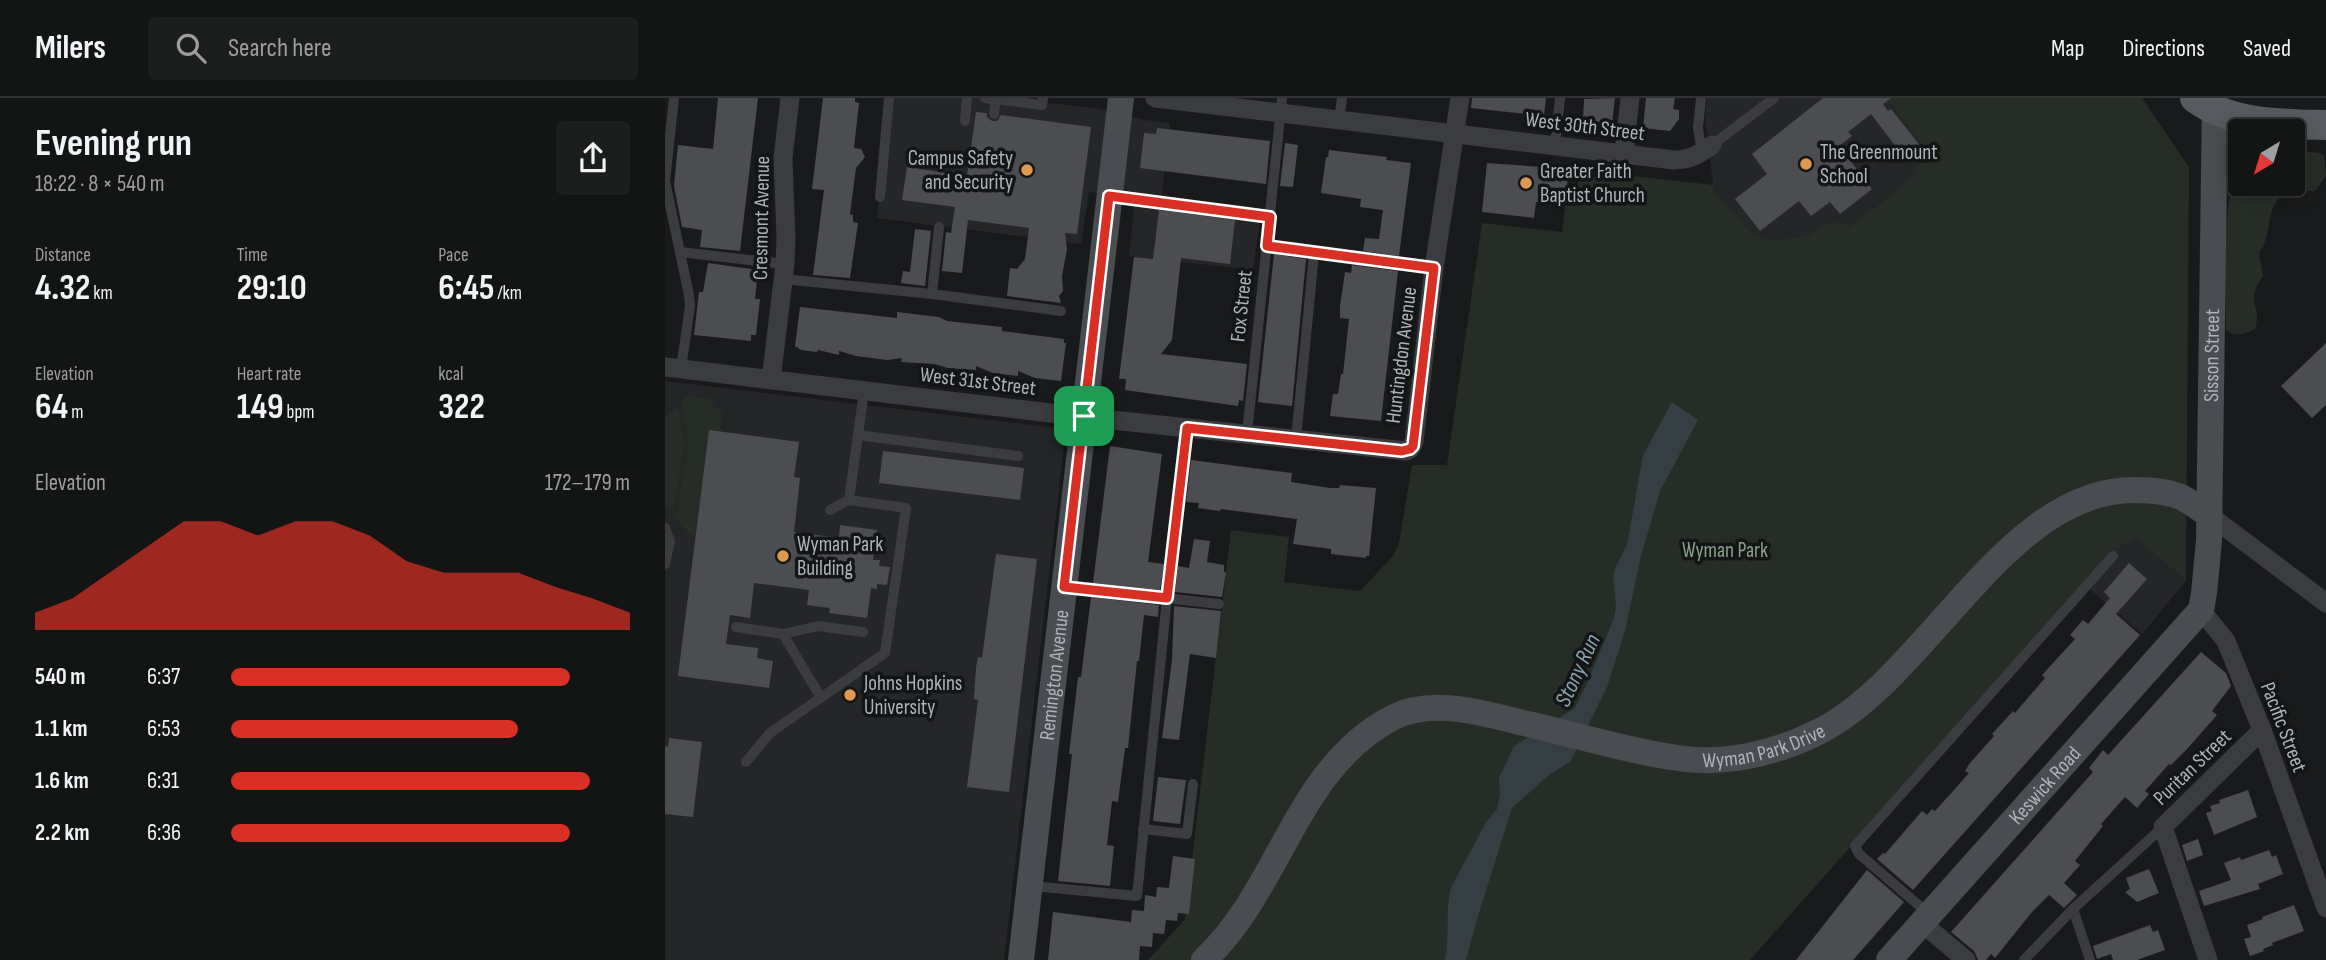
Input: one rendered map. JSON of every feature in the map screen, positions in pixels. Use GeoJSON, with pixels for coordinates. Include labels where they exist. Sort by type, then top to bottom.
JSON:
{"type":"FeatureCollection","features":[{"type":"Feature","properties":{"kind":"main road"},"geometry":{"type":"LineString","coordinates":[[2208,102],[2265,122],[2326,125]]}},
{"type":"Feature","properties":{"kind":"street","name":"Cresmont Avenue"},"geometry":{"type":"LineString","coordinates":[[771,380],[784,272],[786,239],[783,158],[790,98]]}},
{"type":"Feature","properties":{"kind":"street","name":"Remington Avenue"},"geometry":{"type":"LineString","coordinates":[[1021,960],[1121,98]]}},
{"type":"Feature","properties":{"kind":"street","name":"West 30th Street"},"geometry":{"type":"LineString","coordinates":[[1155,98],[1282,105],[1339,119],[1686,160],[1707,149]]}},
{"type":"Feature","properties":{"kind":"street","name":"Huntingdon Avenue"},"geometry":{"type":"LineString","coordinates":[[1410,449],[1414,442],[1434,268],[1459,98]]}},
{"type":"Feature","properties":{"kind":"street"},"geometry":{"type":"LineString","coordinates":[[1624,153],[1630,98]]}},
{"type":"Feature","properties":{"kind":"street","name":"Sisson Street"},"geometry":{"type":"LineString","coordinates":[[2201,610],[2209,514],[2208,102]]}},
{"type":"Feature","properties":{"kind":"street","name":"West 31st Street"},"geometry":{"type":"LineString","coordinates":[[673,368],[1187,428],[1402,451],[1410,449]]}},
{"type":"Feature","properties":{"kind":"street","name":"Wyman Park Drive"},"geometry":{"type":"LineString","coordinates":[[1204,960],[1244,914],[1315,791],[1354,744],[1382,724],[1408,712],[1441,709],[1481,713],[1660,755],[1705,760],[1748,755],[1789,745],[1823,730],[1852,710],[1891,676],[2017,544],[2052,516],[2074,503],[2097,494],[2118,490],[2144,490],[2181,498],[2209,514],[2326,603]]}},
{"type":"Feature","properties":{"kind":"street","name":"Pacific Street"},"geometry":{"type":"LineString","coordinates":[[2201,610],[2226,641],[2262,730],[2326,908]]}},
{"type":"Feature","properties":{"kind":"street","name":"Keswick Road"},"geometry":{"type":"LineString","coordinates":[[1889,960],[2201,610]]}},
{"type":"Feature","properties":{"kind":"street","name":"Puritan Street"},"geometry":{"type":"LineString","coordinates":[[2208,960],[2163,827],[2262,730]]}},
{"type":"Feature","properties":{"kind":"street"},"geometry":{"type":"LineString","coordinates":[[1926,919],[1966,960]]}},
{"type":"Feature","properties":{"kind":"lane"},"geometry":{"type":"LineString","coordinates":[[673,368],[690,306],[665,181],[674,98]]}},
{"type":"Feature","properties":{"kind":"lane"},"geometry":{"type":"LineString","coordinates":[[880,197],[889,98]]}},
{"type":"Feature","properties":{"kind":"lane"},"geometry":{"type":"LineString","coordinates":[[965,121],[967,98]]}},
{"type":"Feature","properties":{"kind":"lane"},"geometry":{"type":"LineString","coordinates":[[994,114],[992,98],[1042,105],[1043,98]]}},
{"type":"Feature","properties":{"kind":"lane"},"geometry":{"type":"LineString","coordinates":[[1339,119],[1342,98]]}},
{"type":"Feature","properties":{"kind":"lane"},"geometry":{"type":"LineString","coordinates":[[1555,145],[1560,98]]}},
{"type":"Feature","properties":{"kind":"lane"},"geometry":{"type":"LineString","coordinates":[[1701,98],[1699,141],[1707,149],[1774,98]]}},
{"type":"Feature","properties":{"kind":"lane","name":"Fox Street"},"geometry":{"type":"LineString","coordinates":[[1247,434],[1282,105]]}},
{"type":"Feature","properties":{"kind":"lane"},"geometry":{"type":"LineString","coordinates":[[1109,196],[1270,217]]}},
{"type":"Feature","properties":{"kind":"lane"},"geometry":{"type":"LineString","coordinates":[[932,295],[939,227]]}},
{"type":"Feature","properties":{"kind":"lane"},"geometry":{"type":"LineString","coordinates":[[1267,246],[1434,268]]}},
{"type":"Feature","properties":{"kind":"lane"},"geometry":{"type":"LineString","coordinates":[[680,252],[784,272],[932,295],[1062,311]]}},
{"type":"Feature","properties":{"kind":"lane"},"geometry":{"type":"LineString","coordinates":[[1296,439],[1314,254]]}},
{"type":"Feature","properties":{"kind":"lane"},"geometry":{"type":"LineString","coordinates":[[849,500],[864,391]]}},
{"type":"Feature","properties":{"kind":"lane"},"geometry":{"type":"LineString","coordinates":[[1029,886],[1137,896],[1187,428]]}},
{"type":"Feature","properties":{"kind":"lane"},"geometry":{"type":"LineString","coordinates":[[858,435],[1017,456]]}},
{"type":"Feature","properties":{"kind":"lane"},"geometry":{"type":"LineString","coordinates":[[746,762],[770,733],[885,653],[906,508],[849,500],[829,510]]}},
{"type":"Feature","properties":{"kind":"lane"},"geometry":{"type":"LineString","coordinates":[[665,528],[670,541],[665,564]]}},
{"type":"Feature","properties":{"kind":"lane"},"geometry":{"type":"LineString","coordinates":[[1926,919],[1855,846],[2113,556]]}},
{"type":"Feature","properties":{"kind":"lane"},"geometry":{"type":"LineString","coordinates":[[1064,587],[1219,604]]}},
{"type":"Feature","properties":{"kind":"lane"},"geometry":{"type":"LineString","coordinates":[[736,627],[783,634],[818,626],[863,632]]}},
{"type":"Feature","properties":{"kind":"lane"},"geometry":{"type":"LineString","coordinates":[[783,634],[821,698]]}},
{"type":"Feature","properties":{"kind":"lane"},"geometry":{"type":"LineString","coordinates":[[1143,829],[1187,834],[1193,784]]}},
{"type":"Feature","properties":{"kind":"lane"},"geometry":{"type":"LineString","coordinates":[[2024,960],[2073,909],[2163,827]]}},
{"type":"Feature","properties":{"kind":"lane"},"geometry":{"type":"LineString","coordinates":[[2073,909],[2090,960]]}},
{"type":"Feature","properties":{"kind":"shaded area"},"geometry":{"type":"Polygon","coordinates":[[[890,98],[1005,98],[1094,108],[1170,123],[1161,201],[1261,213],[1253,270],[1129,256],[1135,198],[1089,192],[1081,244],[877,218],[890,98]]]}},
{"type":"Feature","properties":{"kind":"shaded area"},"geometry":{"type":"Polygon","coordinates":[[[1707,98],[2010,98],[2022,110],[1806,262],[1783,266],[1714,192],[1705,118],[1707,98]]]}},
{"type":"Feature","properties":{"kind":"shaded area","name":"Johns Hopkins University"},"geometry":{"type":"Polygon","coordinates":[[[665,381],[1066,429],[1004,960],[665,960],[665,381]]]}},
{"type":"Feature","properties":{"kind":"shaded area"},"geometry":{"type":"Polygon","coordinates":[[[1672,402],[1698,420],[1660,491],[1641,556],[1625,631],[1607,687],[1570,762],[1549,775],[1512,808],[1466,960],[1445,960],[1451,887],[1487,821],[1497,809],[1499,778],[1514,746],[1575,708],[1614,618],[1616,606],[1613,577],[1627,545],[1643,455],[1672,402]]]}},
{"type":"Feature","properties":{"kind":"shaded area"},"geometry":{"type":"Polygon","coordinates":[[[2135,537],[2186,581],[2142,634],[2084,584],[2109,555],[2135,537]]]}},
{"type":"Feature","properties":{"kind":"green space","name":"Wyman Park"},"geometry":{"type":"Polygon","coordinates":[[[1882,98],[2142,98],[2189,167],[2186,581],[2135,537],[2109,555],[1750,960],[1148,960],[1185,919],[1231,530],[1289,537],[1284,582],[1360,591],[1393,556],[1399,543],[1412,465],[1447,465],[1482,223],[1562,232],[1565,206],[1576,206],[1579,170],[1714,185],[1714,192],[1754,235],[1770,240],[1807,237],[1832,222],[1848,224],[1847,230],[1916,175],[1915,165],[1928,152],[1892,104],[1886,104],[1882,98]]]}},
{"type":"Feature","properties":{"kind":"green space"},"geometry":{"type":"Polygon","coordinates":[[[2305,151],[2324,156],[2326,176],[2315,191],[2305,191],[2305,151]]]}},
{"type":"Feature","properties":{"kind":"green space"},"geometry":{"type":"Polygon","coordinates":[[[2282,196],[2271,213],[2267,237],[2259,253],[2263,276],[2254,293],[2257,314],[2255,329],[2237,335],[2226,330],[2225,268],[2229,198],[2282,196]]]}},
{"type":"Feature","properties":{"kind":"green space"},"geometry":{"type":"Polygon","coordinates":[[[685,396],[712,399],[714,406],[723,414],[720,432],[709,431],[695,536],[687,532],[676,517],[688,446],[682,402],[685,396]]]}},
{"type":"Feature","properties":{"kind":"green space"},"geometry":{"type":"Polygon","coordinates":[[[678,406],[684,445],[674,510],[671,512],[665,506],[665,417],[678,406]]]}},
{"type":"Feature","properties":{"kind":"building"},"geometry":{"type":"Polygon","coordinates":[[[718,98],[758,98],[740,251],[700,247],[702,230],[682,227],[674,186],[678,145],[713,149],[718,98]]]}},
{"type":"Feature","properties":{"kind":"building"},"geometry":{"type":"Polygon","coordinates":[[[823,98],[855,98],[855,102],[859,103],[854,148],[861,149],[865,157],[856,168],[850,214],[853,215],[853,222],[858,223],[850,278],[813,275],[824,190],[812,189],[823,98]]]}},
{"type":"Feature","properties":{"kind":"building"},"geometry":{"type":"Polygon","coordinates":[[[1472,98],[1546,98],[1544,116],[1471,108],[1472,98]]]}},
{"type":"Feature","properties":{"kind":"building"},"geometry":{"type":"Polygon","coordinates":[[[1615,98],[1612,124],[1583,121],[1584,99],[1615,98]]]}},
{"type":"Feature","properties":{"kind":"building"},"geometry":{"type":"Polygon","coordinates":[[[1646,98],[1675,98],[1673,109],[1679,110],[1679,119],[1670,131],[1643,128],[1646,98]]]}},
{"type":"Feature","properties":{"kind":"building","name":"The Greenmount School"},"geometry":{"type":"Polygon","coordinates":[[[1823,98],[1891,98],[1883,104],[1888,111],[1891,109],[1922,148],[1906,160],[1871,114],[1848,132],[1852,136],[1839,146],[1872,189],[1840,214],[1830,202],[1811,216],[1799,201],[1760,231],[1735,199],[1767,174],[1752,154],[1823,98]]]}},
{"type":"Feature","properties":{"kind":"building","name":"Campus Safety and Security"},"geometry":{"type":"Polygon","coordinates":[[[976,112],[987,113],[987,117],[992,121],[997,121],[1001,115],[1091,127],[1077,234],[1065,233],[1067,249],[1062,276],[1063,291],[1059,296],[1061,303],[1007,296],[1010,268],[1017,269],[1025,259],[1029,228],[968,220],[962,273],[942,271],[946,232],[951,233],[955,207],[902,200],[907,167],[967,176],[976,112]]]}},
{"type":"Feature","properties":{"kind":"building"},"geometry":{"type":"Polygon","coordinates":[[[1157,128],[1270,141],[1266,184],[1140,168],[1144,133],[1156,134],[1157,128]]]}},
{"type":"Feature","properties":{"kind":"building"},"geometry":{"type":"Polygon","coordinates":[[[1285,143],[1298,145],[1293,187],[1280,186],[1285,143]]]}},
{"type":"Feature","properties":{"kind":"building"},"geometry":{"type":"Polygon","coordinates":[[[1329,150],[1387,157],[1386,160],[1411,163],[1399,256],[1363,251],[1365,238],[1379,239],[1383,210],[1360,207],[1361,199],[1321,193],[1329,150]]]}},
{"type":"Feature","properties":{"kind":"building","name":"Greater Faith Baptist Church"},"geometry":{"type":"Polygon","coordinates":[[[1487,163],[1569,169],[1565,205],[1536,202],[1534,218],[1482,212],[1487,163]]]}},
{"type":"Feature","properties":{"kind":"building"},"geometry":{"type":"Polygon","coordinates":[[[1159,210],[1235,220],[1230,264],[1181,258],[1172,340],[1161,354],[1247,364],[1243,401],[1239,400],[1238,406],[1125,390],[1126,379],[1119,379],[1134,257],[1153,259],[1159,210]]]}},
{"type":"Feature","properties":{"kind":"building"},"geometry":{"type":"Polygon","coordinates":[[[915,229],[931,231],[925,286],[901,283],[903,271],[910,272],[915,229]]]}},
{"type":"Feature","properties":{"kind":"building"},"geometry":{"type":"Polygon","coordinates":[[[1274,254],[1306,259],[1292,406],[1258,402],[1274,254]]]}},
{"type":"Feature","properties":{"kind":"building"},"geometry":{"type":"Polygon","coordinates":[[[708,263],[758,270],[755,299],[760,299],[756,335],[751,335],[751,341],[694,335],[699,292],[703,292],[708,263]]]}},
{"type":"Feature","properties":{"kind":"building"},"geometry":{"type":"Polygon","coordinates":[[[1352,265],[1398,271],[1381,421],[1330,416],[1333,394],[1338,394],[1343,374],[1349,319],[1340,318],[1340,306],[1345,272],[1351,273],[1352,265]]]}},
{"type":"Feature","properties":{"kind":"building"},"geometry":{"type":"Polygon","coordinates":[[[800,307],[897,318],[897,312],[939,317],[947,321],[1002,327],[1002,331],[1064,339],[1066,343],[1061,381],[1035,378],[1018,371],[1018,376],[993,373],[976,366],[976,370],[948,368],[934,364],[901,362],[902,358],[887,360],[839,351],[839,355],[818,350],[801,350],[795,346],[800,307]]]}},
{"type":"Feature","properties":{"kind":"building"},"geometry":{"type":"Polygon","coordinates":[[[2326,343],[2326,405],[2312,418],[2281,386],[2326,343]]]}},
{"type":"Feature","properties":{"kind":"building","name":"Wyman Park Building"},"geometry":{"type":"Polygon","coordinates":[[[709,430],[799,442],[794,477],[800,478],[794,532],[839,538],[840,525],[877,530],[873,560],[880,560],[879,566],[890,567],[887,585],[877,584],[877,589],[871,588],[867,618],[829,613],[830,608],[807,605],[809,590],[754,583],[750,618],[730,615],[726,644],[758,648],[757,658],[773,661],[769,688],[678,676],[709,430]]]}},
{"type":"Feature","properties":{"kind":"building"},"geometry":{"type":"Polygon","coordinates":[[[1110,446],[1162,454],[1148,562],[1164,564],[1160,590],[1093,583],[1110,446]]]}},
{"type":"Feature","properties":{"kind":"building"},"geometry":{"type":"Polygon","coordinates":[[[883,451],[1024,468],[1020,500],[879,483],[883,451]]]}},
{"type":"Feature","properties":{"kind":"building"},"geometry":{"type":"Polygon","coordinates":[[[1191,460],[1292,473],[1291,482],[1330,488],[1339,488],[1340,485],[1376,488],[1369,556],[1366,558],[1331,554],[1331,549],[1293,544],[1297,519],[1198,508],[1199,503],[1186,502],[1191,460]]]}},
{"type":"Feature","properties":{"kind":"building"},"geometry":{"type":"Polygon","coordinates":[[[1194,539],[1210,541],[1207,562],[1224,565],[1226,572],[1222,597],[1175,592],[1178,566],[1189,568],[1194,539]]]}},
{"type":"Feature","properties":{"kind":"building"},"geometry":{"type":"Polygon","coordinates":[[[996,554],[1037,559],[1009,792],[967,787],[978,700],[974,699],[976,667],[978,657],[982,658],[996,554]]]}},
{"type":"Feature","properties":{"kind":"building"},"geometry":{"type":"Polygon","coordinates":[[[2129,563],[2147,579],[2116,614],[2140,635],[1913,890],[1877,859],[1885,854],[1922,811],[1927,815],[1932,809],[1935,811],[1969,773],[1965,771],[1994,736],[1992,734],[2013,711],[2015,713],[2045,678],[2042,675],[2075,639],[2070,635],[2083,620],[2088,624],[2110,598],[2104,592],[2129,563]]]}},
{"type":"Feature","properties":{"kind":"building"},"geometry":{"type":"Polygon","coordinates":[[[1091,597],[1159,605],[1158,617],[1144,615],[1128,748],[1125,748],[1118,802],[1112,801],[1107,845],[1114,846],[1110,886],[1058,881],[1072,754],[1069,754],[1091,597]]]}},
{"type":"Feature","properties":{"kind":"building"},"geometry":{"type":"Polygon","coordinates":[[[1174,606],[1221,611],[1216,658],[1190,654],[1179,740],[1162,738],[1172,660],[1174,606]]]}},
{"type":"Feature","properties":{"kind":"building"},"geometry":{"type":"Polygon","coordinates":[[[2201,652],[2226,673],[2231,686],[2212,711],[2217,715],[2145,791],[2149,794],[2137,808],[2125,797],[2101,824],[2103,826],[2075,861],[2080,865],[2064,883],[2077,895],[2064,908],[2049,895],[1995,958],[1991,954],[1986,960],[1978,960],[1974,951],[1951,932],[2093,772],[2089,768],[2103,750],[2108,755],[2201,652]]]}},
{"type":"Feature","properties":{"kind":"building"},"geometry":{"type":"Polygon","coordinates":[[[669,738],[702,742],[693,817],[665,814],[665,746],[668,747],[669,738]]]}},
{"type":"Feature","properties":{"kind":"building"},"geometry":{"type":"Polygon","coordinates":[[[1158,777],[1186,780],[1180,824],[1153,821],[1158,777]]]}},
{"type":"Feature","properties":{"kind":"building"},"geometry":{"type":"Polygon","coordinates":[[[2248,790],[2257,817],[2214,835],[2206,813],[2212,811],[2210,806],[2248,790]]]}},
{"type":"Feature","properties":{"kind":"building"},"geometry":{"type":"Polygon","coordinates":[[[2198,839],[2203,855],[2187,861],[2182,845],[2198,839]]]}},
{"type":"Feature","properties":{"kind":"building"},"geometry":{"type":"Polygon","coordinates":[[[2269,850],[2272,857],[2276,855],[2283,874],[2258,884],[2260,889],[2204,906],[2199,891],[2231,880],[2224,863],[2269,850]]]}},
{"type":"Feature","properties":{"kind":"building"},"geometry":{"type":"Polygon","coordinates":[[[1173,856],[1195,859],[1189,914],[1178,913],[1177,921],[1166,920],[1164,934],[1153,933],[1152,947],[1140,946],[1139,960],[1048,960],[1053,912],[1131,922],[1132,910],[1144,911],[1145,895],[1156,897],[1157,887],[1169,888],[1173,856]]]}},
{"type":"Feature","properties":{"kind":"building"},"geometry":{"type":"Polygon","coordinates":[[[2149,869],[2159,893],[2137,902],[2125,892],[2130,889],[2126,878],[2149,869]]]}},
{"type":"Feature","properties":{"kind":"building"},"geometry":{"type":"Polygon","coordinates":[[[1867,870],[1904,902],[1853,960],[1796,960],[1867,870]]]}},
{"type":"Feature","properties":{"kind":"building"},"geometry":{"type":"Polygon","coordinates":[[[2294,905],[2304,931],[2272,943],[2273,945],[2263,949],[2264,951],[2250,956],[2244,939],[2251,937],[2247,925],[2294,905]]]}},
{"type":"Feature","properties":{"kind":"building"},"geometry":{"type":"Polygon","coordinates":[[[2150,925],[2153,932],[2158,930],[2165,950],[2137,960],[2113,960],[2111,954],[2097,959],[2093,946],[2150,925]]]}},
{"type":"Feature","properties":{"kind":"place","name":"The Greenmount School"},"geometry":{"type":"Point","coordinates":[1806,164]}},
{"type":"Feature","properties":{"kind":"place","name":"Campus Safety and Security"},"geometry":{"type":"Point","coordinates":[1027,170]}},
{"type":"Feature","properties":{"kind":"place","name":"Greater Faith Baptist Church"},"geometry":{"type":"Point","coordinates":[1526,183]}},
{"type":"Feature","properties":{"kind":"place","name":"Wyman Park Building"},"geometry":{"type":"Point","coordinates":[783,556]}},
{"type":"Feature","properties":{"kind":"place","name":"Johns Hopkins University"},"geometry":{"type":"Point","coordinates":[850,695]}},
{"type":"Feature","properties":{"kind":"route"},"geometry":{"type":"LineString","coordinates":[[1109,196],[1270,217],[1267,246],[1434,268],[1413,446],[1402,451],[1187,428],[1167,598],[1064,587],[1084,416],[1109,196]]}},
{"type":"Feature","properties":{"kind":"water label","name":"Stony Run"},"geometry":{"type":"Point","coordinates":[1577,670]}}]}
